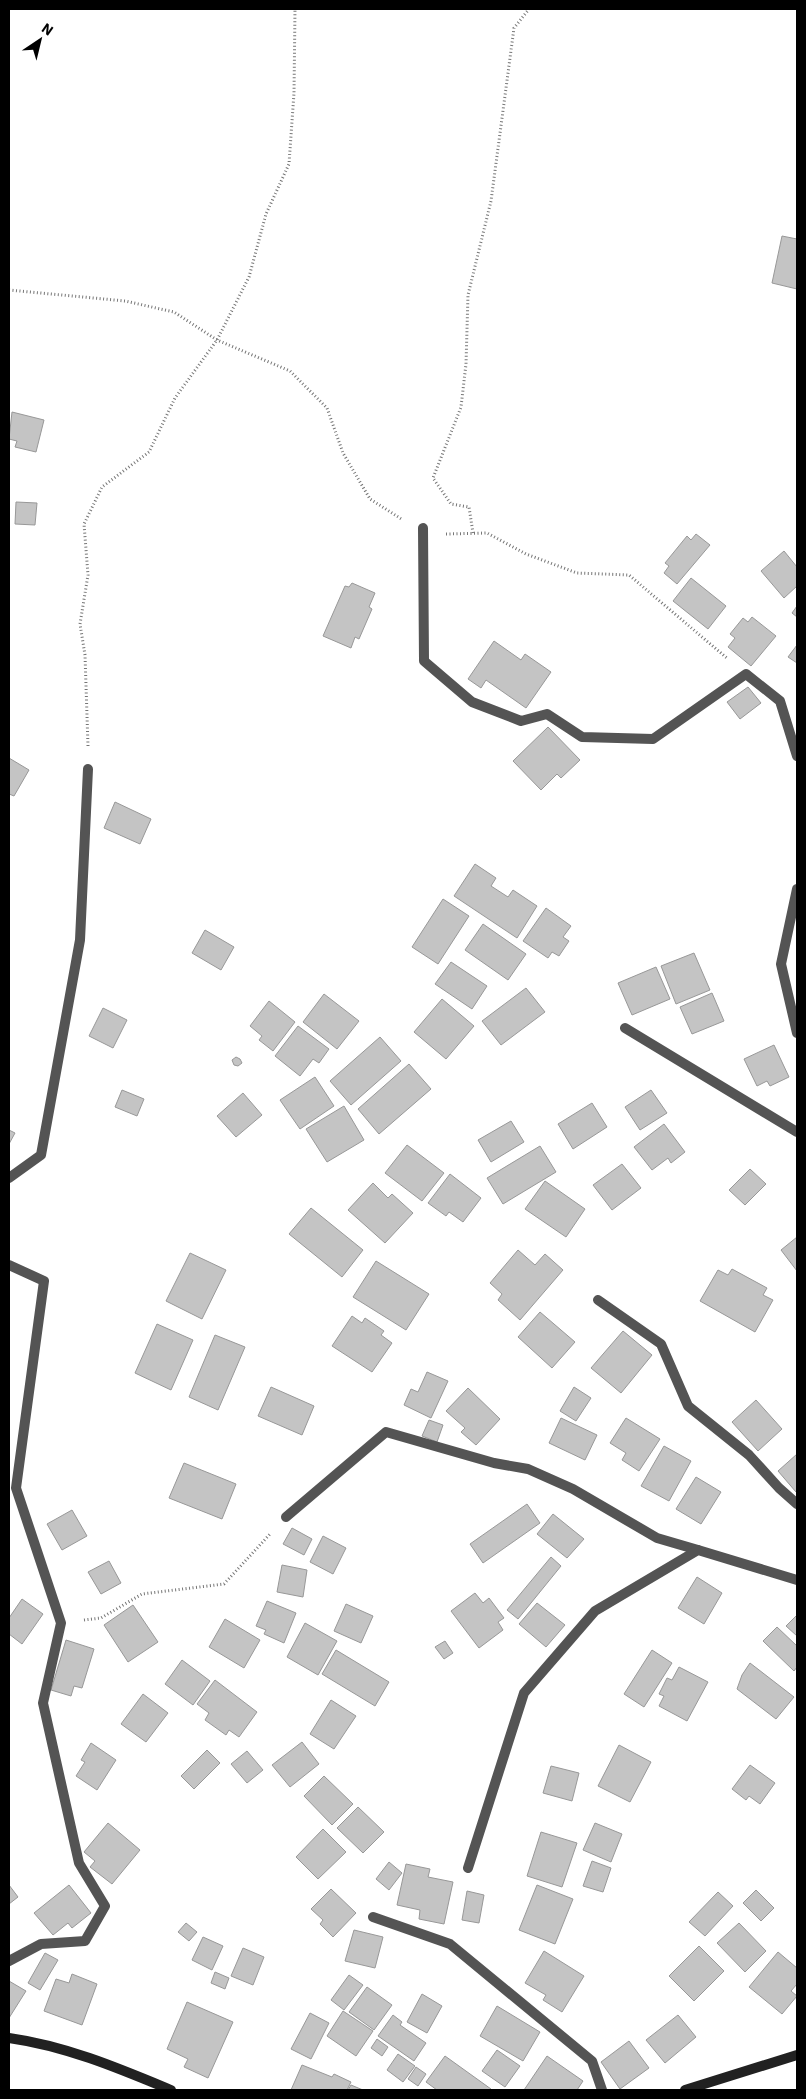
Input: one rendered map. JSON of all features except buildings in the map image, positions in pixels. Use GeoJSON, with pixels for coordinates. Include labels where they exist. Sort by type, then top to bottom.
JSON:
{"type":"FeatureCollection","features":[{"type":"Feature","properties":{"kind":"street"},"geometry":{"type":"LineString","coordinates":[[423,528],[424,661],[472,702],[521,721],[547,714],[582,737],[653,739],[746,674],[780,701],[797,756]]}},
{"type":"Feature","properties":{"kind":"street"},"geometry":{"type":"LineString","coordinates":[[9,1178],[41,1155],[80,940],[88,769]]}},
{"type":"Feature","properties":{"kind":"street"},"geometry":{"type":"LineString","coordinates":[[797,889],[781,964],[797,1033]]}},
{"type":"Feature","properties":{"kind":"street"},"geometry":{"type":"LineString","coordinates":[[625,1028],[797,1132]]}},
{"type":"Feature","properties":{"kind":"street"},"geometry":{"type":"LineString","coordinates":[[9,1265],[44,1281],[16,1488],[61,1623],[43,1703],[79,1864],[105,1906],[85,1941],[41,1944],[9,1961]]}},
{"type":"Feature","properties":{"kind":"street"},"geometry":{"type":"LineString","coordinates":[[598,1300],[661,1344],[688,1406],[749,1455],[779,1488],[797,1504]]}},
{"type":"Feature","properties":{"kind":"street"},"geometry":{"type":"LineString","coordinates":[[286,1517],[386,1432],[494,1463],[528,1469],[573,1489],[657,1538],[797,1580]]}},
{"type":"Feature","properties":{"kind":"street"},"geometry":{"type":"LineString","coordinates":[[468,1868],[524,1693],[595,1611],[698,1550]]}},
{"type":"Feature","properties":{"kind":"street"},"geometry":{"type":"LineString","coordinates":[[373,1917],[450,1944],[592,2061],[602,2090]]}},
{"type":"Feature","properties":{"kind":"street"},"geometry":{"type":"LineString","coordinates":[[9,2038],[35,2042],[104,2062],[171,2090]]}},
{"type":"Feature","properties":{"kind":"street"},"geometry":{"type":"LineString","coordinates":[[685,2090],[797,2055]]}},
{"type":"Feature","properties":{"kind":"path"},"geometry":{"type":"LineString","coordinates":[[88,769],[85,655],[80,624],[88,575],[84,524],[102,487],[150,452],[175,398],[217,340],[249,277],[266,214],[289,164],[294,93],[295,9]]}},
{"type":"Feature","properties":{"kind":"path"},"geometry":{"type":"LineString","coordinates":[[473,533],[469,507],[452,504],[433,478],[461,407],[466,364],[468,294],[491,201],[514,28],[529,9]]}},
{"type":"Feature","properties":{"kind":"path"},"geometry":{"type":"LineString","coordinates":[[9,290],[125,300],[174,312],[217,340],[290,371],[327,408],[343,453],[370,499],[398,518],[438,534],[487,533],[526,554],[577,573],[629,576],[746,674]]}},
{"type":"Feature","properties":{"kind":"path"},"geometry":{"type":"LineString","coordinates":[[61,1623],[101,1618],[142,1594],[224,1584],[286,1517]]}}]}
